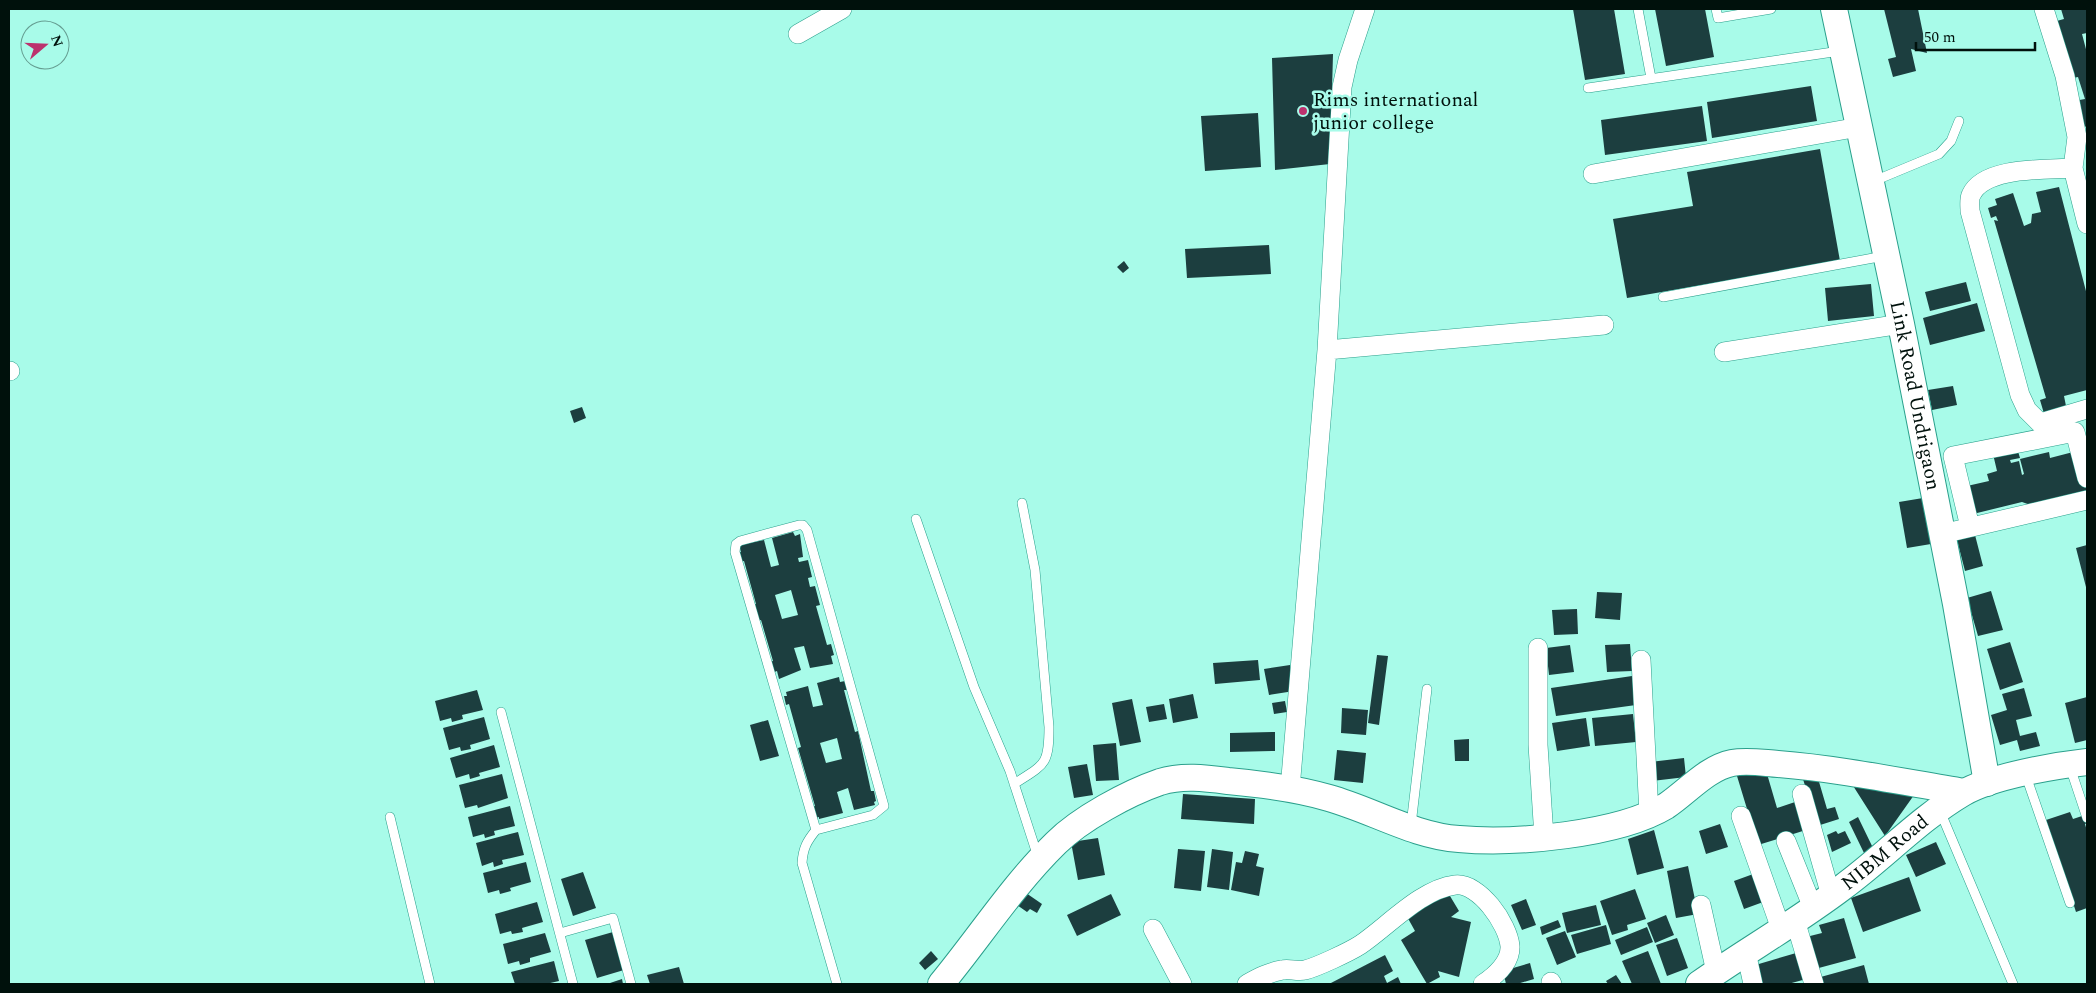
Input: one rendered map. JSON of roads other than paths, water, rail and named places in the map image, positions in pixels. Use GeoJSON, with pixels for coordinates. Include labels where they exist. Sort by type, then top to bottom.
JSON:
{"type":"FeatureCollection","features":[{"type":"Feature","properties":{"kind":"street"},"geometry":{"type":"LineString","coordinates":[[798,34],[842,9]]}},
{"type":"Feature","properties":{"kind":"street"},"geometry":{"type":"LineString","coordinates":[[1290,789],[1328,350],[1342,87],[1348,60],[1365,9]]}},
{"type":"Feature","properties":{"kind":"street","name":"Link Road Undrigaon"},"geometry":{"type":"LineString","coordinates":[[1834,9],[1901,324],[1942,534],[1976,788]]}},
{"type":"Feature","properties":{"kind":"street"},"geometry":{"type":"LineString","coordinates":[[2044,9],[2082,136],[2074,168],[2087,224]]}},
{"type":"Feature","properties":{"kind":"street"},"geometry":{"type":"LineString","coordinates":[[1593,174],[1860,126]]}},
{"type":"Feature","properties":{"kind":"street"},"geometry":{"type":"LineString","coordinates":[[2074,168],[2002,174],[1980,183],[1970,196],[1970,211],[2020,395],[2027,410],[2040,423],[2087,409]]}},
{"type":"Feature","properties":{"kind":"street"},"geometry":{"type":"LineString","coordinates":[[1724,352],[1901,324]]}},
{"type":"Feature","properties":{"kind":"street"},"geometry":{"type":"LineString","coordinates":[[1328,350],[1604,325]]}},
{"type":"Feature","properties":{"kind":"street"},"geometry":{"type":"LineString","coordinates":[[1970,527],[1954,456],[2075,432],[2087,478]]}},
{"type":"Feature","properties":{"kind":"street"},"geometry":{"type":"LineString","coordinates":[[1942,534],[2087,500]]}},
{"type":"Feature","properties":{"kind":"street"},"geometry":{"type":"LineString","coordinates":[[1538,648],[1538,745],[1544,837]]}},
{"type":"Feature","properties":{"kind":"street"},"geometry":{"type":"LineString","coordinates":[[1641,660],[1649,814]]}},
{"type":"Feature","properties":{"kind":"street"},"geometry":{"type":"LineString","coordinates":[[941,984],[1058,841],[1072,830],[1132,794],[1162,782],[1199,778],[1290,789],[1330,798],[1441,837],[1471,840],[1544,837],[1598,828],[1649,814],[1666,806],[1720,766],[1740,762],[1806,766],[1976,788]]}},
{"type":"Feature","properties":{"kind":"street","name":"NIBM Road"},"geometry":{"type":"LineString","coordinates":[[1707,978],[1805,913],[1879,859],[1939,809],[1976,788],[2025,773],[2078,763]]}},
{"type":"Feature","properties":{"kind":"street"},"geometry":{"type":"LineString","coordinates":[[1802,794],[1805,913],[1814,984]]}},
{"type":"Feature","properties":{"kind":"street"},"geometry":{"type":"LineString","coordinates":[[1741,816],[1805,913]]}},
{"type":"Feature","properties":{"kind":"street"},"geometry":{"type":"LineString","coordinates":[[1786,841],[1805,913]]}},
{"type":"Feature","properties":{"kind":"street"},"geometry":{"type":"LineString","coordinates":[[1247,984],[1262,976],[1283,969],[1304,970],[1360,945],[1399,912],[1442,888],[1457,884],[1473,890],[1485,898],[1507,934],[1510,947],[1506,960],[1496,975],[1483,984]]}},
{"type":"Feature","properties":{"kind":"street"},"geometry":{"type":"LineString","coordinates":[[1701,905],[1707,978]]}},
{"type":"Feature","properties":{"kind":"street"},"geometry":{"type":"LineString","coordinates":[[1153,929],[1182,984]]}},
{"type":"Feature","properties":{"kind":"street"},"geometry":{"type":"LineString","coordinates":[[1746,952],[1753,984]]}},
{"type":"Feature","properties":{"kind":"lane"},"geometry":{"type":"LineString","coordinates":[[1638,9],[1651,78]]}},
{"type":"Feature","properties":{"kind":"lane"},"geometry":{"type":"LineString","coordinates":[[1716,9],[1718,18],[1772,9]]}},
{"type":"Feature","properties":{"kind":"lane"},"geometry":{"type":"LineString","coordinates":[[1588,88],[1843,51]]}},
{"type":"Feature","properties":{"kind":"lane"},"geometry":{"type":"LineString","coordinates":[[1871,182],[1939,154],[1950,141],[1959,121]]}},
{"type":"Feature","properties":{"kind":"lane"},"geometry":{"type":"LineString","coordinates":[[1664,297],[1886,256]]}},
{"type":"Feature","properties":{"kind":"lane"},"geometry":{"type":"LineString","coordinates":[[1014,784],[1042,766],[1049,752],[1049,727],[1035,570],[1022,503]]}},
{"type":"Feature","properties":{"kind":"lane"},"geometry":{"type":"LineString","coordinates":[[916,519],[974,687],[1014,784],[1040,861]]}},
{"type":"Feature","properties":{"kind":"lane"},"geometry":{"type":"LineString","coordinates":[[816,830],[735,552],[735,547],[740,540],[803,525],[807,530],[884,806],[873,815],[816,830],[807,841],[803,851],[802,863],[837,984]]}},
{"type":"Feature","properties":{"kind":"lane"},"geometry":{"type":"LineString","coordinates":[[1411,828],[1427,689]]}},
{"type":"Feature","properties":{"kind":"lane"},"geometry":{"type":"LineString","coordinates":[[501,712],[573,984]]}},
{"type":"Feature","properties":{"kind":"lane"},"geometry":{"type":"LineString","coordinates":[[2078,763],[2087,818]]}},
{"type":"Feature","properties":{"kind":"lane"},"geometry":{"type":"LineString","coordinates":[[2025,773],[2070,903]]}},
{"type":"Feature","properties":{"kind":"lane"},"geometry":{"type":"LineString","coordinates":[[1939,809],[2013,984]]}},
{"type":"Feature","properties":{"kind":"lane"},"geometry":{"type":"LineString","coordinates":[[390,817],[430,984]]}},
{"type":"Feature","properties":{"kind":"lane"},"geometry":{"type":"LineString","coordinates":[[560,933],[613,918],[631,984]]}},
{"type":"Feature","properties":{"kind":"place","name":"Rims international junior college"},"geometry":{"type":"Point","coordinates":[1303,111]}}]}
